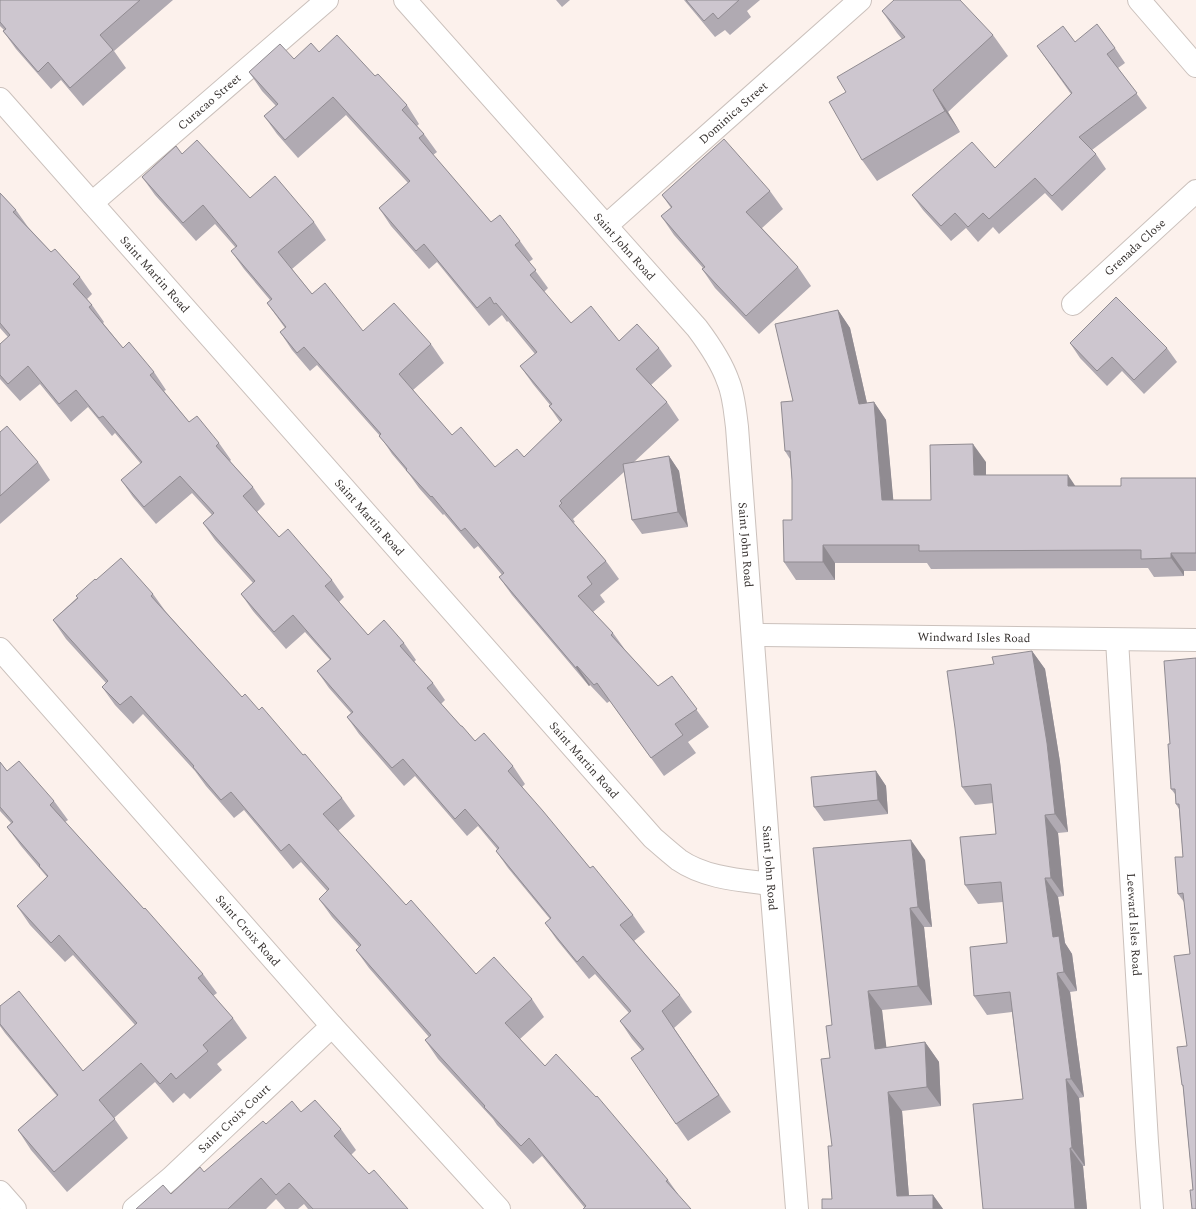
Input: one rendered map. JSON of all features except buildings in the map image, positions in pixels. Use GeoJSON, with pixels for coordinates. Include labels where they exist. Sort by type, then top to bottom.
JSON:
{"type":"FeatureCollection","features":[{"type":"Feature","properties":{"kind":"street","name":"Curacao Street"},"geometry":{"type":"LineString","coordinates":[[92,203],[326,0]]}},
{"type":"Feature","properties":{"kind":"street","name":"Saint John Road"},"geometry":{"type":"LineString","coordinates":[[405,0],[697,328],[718,358],[729,382],[737,426],[797,1209]]}},
{"type":"Feature","properties":{"kind":"street","name":"Dominica Street"},"geometry":{"type":"LineString","coordinates":[[606,225],[860,0]]}},
{"type":"Feature","properties":{"kind":"street"},"geometry":{"type":"LineString","coordinates":[[1139,0],[1196,66]]}},
{"type":"Feature","properties":{"kind":"street","name":"Saint Martin Road"},"geometry":{"type":"LineString","coordinates":[[0,99],[653,838],[680,860],[702,872],[733,879],[771,884]]}},
{"type":"Feature","properties":{"kind":"street","name":"Grenada Close"},"geometry":{"type":"LineString","coordinates":[[1073,304],[1196,191]]}},
{"type":"Feature","properties":{"kind":"street","name":"Windward Isles Road"},"geometry":{"type":"LineString","coordinates":[[753,635],[1196,640]]}},
{"type":"Feature","properties":{"kind":"street","name":"Leeward Isles Road"},"geometry":{"type":"LineString","coordinates":[[1117,640],[1152,1209]]}},
{"type":"Feature","properties":{"kind":"street","name":"Saint Croix Road"},"geometry":{"type":"LineString","coordinates":[[0,649],[332,1026],[498,1209]]}},
{"type":"Feature","properties":{"kind":"street","name":"Saint Croix Court"},"geometry":{"type":"LineString","coordinates":[[134,1209],[171,1178],[332,1026]]}},
{"type":"Feature","properties":{"kind":"street"},"geometry":{"type":"LineString","coordinates":[[0,1192],[15,1209]]}}]}
